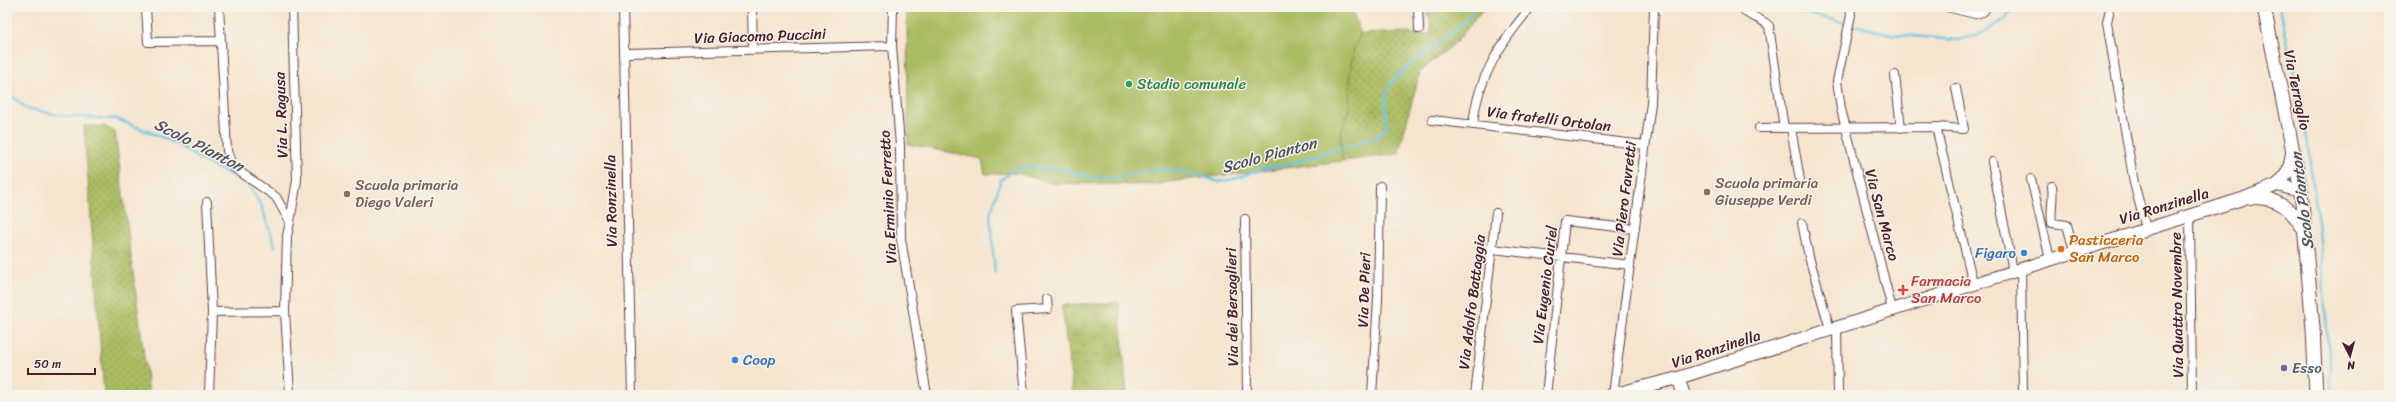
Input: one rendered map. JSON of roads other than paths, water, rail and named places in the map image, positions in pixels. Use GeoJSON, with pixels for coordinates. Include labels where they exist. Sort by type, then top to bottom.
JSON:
{"type":"FeatureCollection","features":[{"type":"Feature","properties":{"kind":"main road","name":"Via Terraglio"},"geometry":{"type":"LineString","coordinates":[[2264,7],[2301,191],[2314,328],[2316,395]]}},
{"type":"Feature","properties":{"kind":"street"},"geometry":{"type":"LineString","coordinates":[[146,7],[148,42],[221,41]]}},
{"type":"Feature","properties":{"kind":"street"},"geometry":{"type":"LineString","coordinates":[[219,7],[226,151],[233,167],[276,197],[290,222]]}},
{"type":"Feature","properties":{"kind":"street","name":"Via L. Ragusa"},"geometry":{"type":"LineString","coordinates":[[290,395],[285,311],[287,236],[297,180],[292,7]]}},
{"type":"Feature","properties":{"kind":"street","name":"Via Ronzinella"},"geometry":{"type":"LineString","coordinates":[[623,7],[632,395]]}},
{"type":"Feature","properties":{"kind":"street"},"geometry":{"type":"LineString","coordinates":[[752,7],[753,50]]}},
{"type":"Feature","properties":{"kind":"street","name":"Via Erminio Ferretto"},"geometry":{"type":"LineString","coordinates":[[893,7],[892,46],[900,145],[902,246],[926,395]]}},
{"type":"Feature","properties":{"kind":"street"},"geometry":{"type":"LineString","coordinates":[[1418,7],[1419,29]]}},
{"type":"Feature","properties":{"kind":"street","name":"Via fratelli Ortolan"},"geometry":{"type":"LineString","coordinates":[[1473,124],[1475,101],[1484,78],[1516,26],[1531,7]]}},
{"type":"Feature","properties":{"kind":"street","name":"Via Piero Favretti"},"geometry":{"type":"LineString","coordinates":[[1612,395],[1651,103],[1654,7]]}},
{"type":"Feature","properties":{"kind":"street"},"geometry":{"type":"LineString","coordinates":[[1742,7],[1744,11],[1757,19],[1764,20],[1769,26],[1788,128],[1800,180]]}},
{"type":"Feature","properties":{"kind":"street"},"geometry":{"type":"LineString","coordinates":[[1947,7],[1975,14],[1983,12],[1987,7]]}},
{"type":"Feature","properties":{"kind":"street","name":"Via San Marco"},"geometry":{"type":"LineString","coordinates":[[1851,11],[1837,81],[1845,128],[1892,309]]}},
{"type":"Feature","properties":{"kind":"street"},"geometry":{"type":"LineString","coordinates":[[2109,13],[2107,22],[2129,157],[2146,228]]}},
{"type":"Feature","properties":{"kind":"street","name":"Via Giacomo Puccini"},"geometry":{"type":"LineString","coordinates":[[629,53],[892,46]]}},
{"type":"Feature","properties":{"kind":"street"},"geometry":{"type":"LineString","coordinates":[[1895,75],[1901,128]]}},
{"type":"Feature","properties":{"kind":"street"},"geometry":{"type":"LineString","coordinates":[[1758,128],[1964,129],[1956,88]]}},
{"type":"Feature","properties":{"kind":"street","name":"Via fratelli Ortolan"},"geometry":{"type":"LineString","coordinates":[[1432,120],[1645,145]]}},
{"type":"Feature","properties":{"kind":"street"},"geometry":{"type":"LineString","coordinates":[[1936,128],[1973,284]]}},
{"type":"Feature","properties":{"kind":"street","name":"Via Ronzinella"},"geometry":{"type":"LineString","coordinates":[[1612,395],[1678,378],[2190,214],[2242,199],[2277,185],[2285,178],[2290,168],[2292,148]]}},
{"type":"Feature","properties":{"kind":"street"},"geometry":{"type":"LineString","coordinates":[[1992,162],[2017,270],[2023,395]]}},
{"type":"Feature","properties":{"kind":"street"},"geometry":{"type":"LineString","coordinates":[[2031,179],[2050,259]]}},
{"type":"Feature","properties":{"kind":"street"},"geometry":{"type":"LineString","coordinates":[[2277,185],[2301,191]]}},
{"type":"Feature","properties":{"kind":"street","name":"Via De Pieri"},"geometry":{"type":"LineString","coordinates":[[1372,395],[1378,300],[1380,186]]}},
{"type":"Feature","properties":{"kind":"street"},"geometry":{"type":"LineString","coordinates":[[2052,186],[2054,199],[2050,213],[2052,224],[2067,225],[2074,251]]}},
{"type":"Feature","properties":{"kind":"street"},"geometry":{"type":"LineString","coordinates":[[2280,202],[2301,191]]}},
{"type":"Feature","properties":{"kind":"street","name":"Via Ronzinella"},"geometry":{"type":"LineString","coordinates":[[2242,199],[2264,198],[2280,202],[2295,215],[2306,233]]}},
{"type":"Feature","properties":{"kind":"street"},"geometry":{"type":"LineString","coordinates":[[207,202],[212,312],[209,395]]}},
{"type":"Feature","properties":{"kind":"street","name":"Via Adolfo Battaggia"},"geometry":{"type":"LineString","coordinates":[[1475,395],[1496,213]]}},
{"type":"Feature","properties":{"kind":"street","name":"Via Quattro Novembre"},"geometry":{"type":"LineString","coordinates":[[2190,214],[2192,395]]}},
{"type":"Feature","properties":{"kind":"street","name":"Via dei Bersaglieri"},"geometry":{"type":"LineString","coordinates":[[1245,219],[1247,395]]}},
{"type":"Feature","properties":{"kind":"street","name":"Via Eugenio Curiel"},"geometry":{"type":"LineString","coordinates":[[1546,395],[1565,221],[1635,229]]}},
{"type":"Feature","properties":{"kind":"street"},"geometry":{"type":"LineString","coordinates":[[1802,223],[1809,258],[1833,328],[1838,395]]}},
{"type":"Feature","properties":{"kind":"street"},"geometry":{"type":"LineString","coordinates":[[1493,249],[1630,265]]}},
{"type":"Feature","properties":{"kind":"street"},"geometry":{"type":"LineString","coordinates":[[1024,395],[1016,311],[1048,310],[1047,299]]}},
{"type":"Feature","properties":{"kind":"street"},"geometry":{"type":"LineString","coordinates":[[212,312],[285,311]]}},
{"type":"Feature","properties":{"kind":"street"},"geometry":{"type":"LineString","coordinates":[[1678,378],[1684,395]]}},
{"type":"Feature","properties":{"kind":"waterway","name":"Scolo Pianton"},"geometry":{"type":"LineString","coordinates":[[995,274],[990,215],[1001,180],[1013,170],[1030,167],[1062,169],[1090,177],[1113,178],[1164,169],[1202,176],[1219,182],[1234,179],[1265,168],[1296,162],[1377,137],[1387,127],[1386,96],[1389,87],[1407,67],[1461,25],[1470,15],[1474,7]]}},
{"type":"Feature","properties":{"kind":"waterway","name":"Scolo Pianton"},"geometry":{"type":"LineString","coordinates":[[1780,7],[1890,34],[1957,40],[1980,34],[2004,20],[2014,7]]}},
{"type":"Feature","properties":{"kind":"waterway","name":"Scolo Pianton"},"geometry":{"type":"LineString","coordinates":[[2280,7],[2306,132],[2319,229],[2332,395]]}},
{"type":"Feature","properties":{"kind":"waterway","name":"Scolo Pianton"},"geometry":{"type":"LineString","coordinates":[[7,92],[26,108],[64,116],[117,119],[176,143],[199,159],[248,184],[261,205],[275,246]]}},
{"type":"Feature","properties":{"kind":"place","name":"Stadio comunale"},"geometry":{"type":"Point","coordinates":[1129,84]}},
{"type":"Feature","properties":{"kind":"place","name":"Scuola primaria Giuseppe Verdi"},"geometry":{"type":"Point","coordinates":[1707,192]}},
{"type":"Feature","properties":{"kind":"place","name":"Scuola primaria Diego Valeri"},"geometry":{"type":"Point","coordinates":[347,194]}},
{"type":"Feature","properties":{"kind":"place","name":"Pasticceria San Marco"},"geometry":{"type":"Point","coordinates":[2061,249]}},
{"type":"Feature","properties":{"kind":"place","name":"Figaro"},"geometry":{"type":"Point","coordinates":[2024,253]}},
{"type":"Feature","properties":{"kind":"place","name":"Farmacia San Marco"},"geometry":{"type":"Point","coordinates":[1903,290]}},
{"type":"Feature","properties":{"kind":"place","name":"Coop"},"geometry":{"type":"Point","coordinates":[735,360]}},
{"type":"Feature","properties":{"kind":"place","name":"Esso"},"geometry":{"type":"Point","coordinates":[2284,368]}}]}
